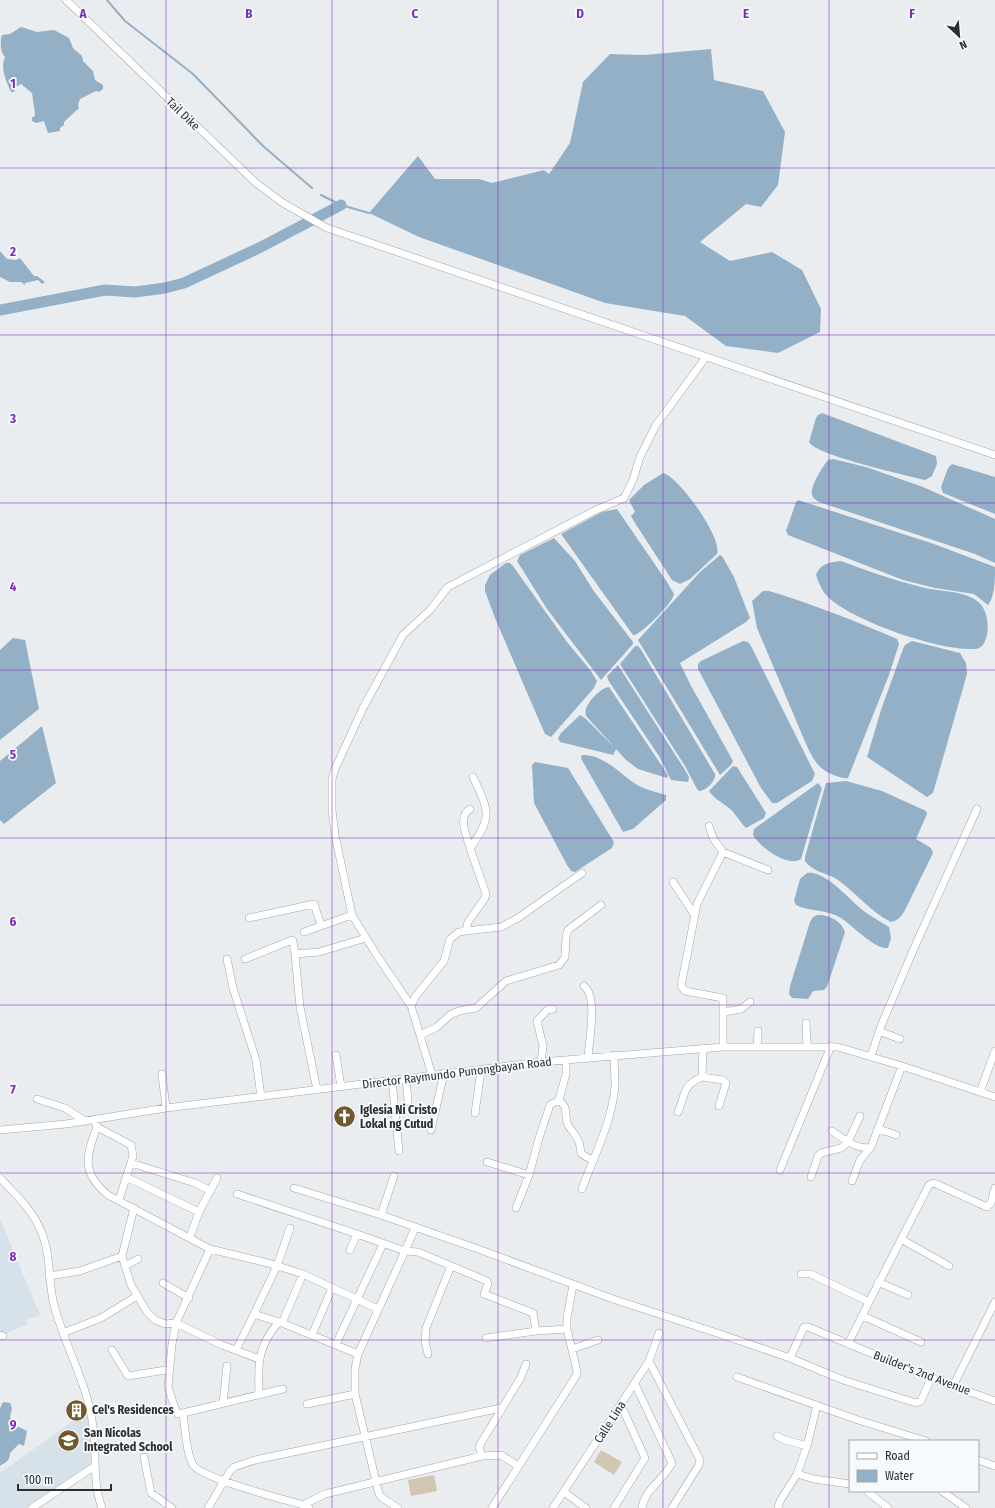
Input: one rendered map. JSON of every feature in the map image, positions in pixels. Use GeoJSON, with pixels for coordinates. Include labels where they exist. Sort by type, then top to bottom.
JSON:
{"type":"FeatureCollection","features":[{"type":"Feature","properties":{"kind":"street","name":"Tail Dike"},"geometry":{"type":"LineString","coordinates":[[66,0],[268,194],[311,220],[352,238],[995,455]]}},
{"type":"Feature","properties":{"kind":"street"},"geometry":{"type":"LineString","coordinates":[[432,1075],[411,1006],[352,915],[335,835],[331,789],[335,769],[363,708],[403,636],[430,610],[448,587],[596,510],[624,498],[633,480],[640,457],[656,425],[706,357]]}},
{"type":"Feature","properties":{"kind":"street"},"geometry":{"type":"LineString","coordinates":[[470,848],[484,827],[487,815],[473,778]]}},
{"type":"Feature","properties":{"kind":"street"},"geometry":{"type":"LineString","coordinates":[[466,931],[468,922],[485,898],[486,894],[470,848],[463,821],[465,814],[470,809]]}},
{"type":"Feature","properties":{"kind":"street"},"geometry":{"type":"LineString","coordinates":[[871,1056],[879,1031],[914,946],[977,809]]}},
{"type":"Feature","properties":{"kind":"street"},"geometry":{"type":"LineString","coordinates":[[710,826],[713,838],[723,852],[768,870]]}},
{"type":"Feature","properties":{"kind":"street"},"geometry":{"type":"LineString","coordinates":[[723,852],[710,874],[694,914],[680,986],[685,991],[722,997],[724,1000],[723,1047]]}},
{"type":"Feature","properties":{"kind":"street"},"geometry":{"type":"LineString","coordinates":[[411,1006],[415,997],[444,961],[450,939],[459,932],[501,927],[518,918],[582,873]]}},
{"type":"Feature","properties":{"kind":"street"},"geometry":{"type":"LineString","coordinates":[[673,882],[694,914]]}},
{"type":"Feature","properties":{"kind":"street"},"geometry":{"type":"LineString","coordinates":[[249,918],[314,904],[321,925]]}},
{"type":"Feature","properties":{"kind":"street"},"geometry":{"type":"LineString","coordinates":[[420,1035],[437,1027],[450,1015],[459,1011],[476,1008],[506,981],[559,964],[565,957],[566,937],[568,930],[601,905]]}},
{"type":"Feature","properties":{"kind":"street"},"geometry":{"type":"LineString","coordinates":[[304,932],[321,925],[340,921],[352,915]]}},
{"type":"Feature","properties":{"kind":"street"},"geometry":{"type":"LineString","coordinates":[[296,954],[319,952],[366,938]]}},
{"type":"Feature","properties":{"kind":"street"},"geometry":{"type":"LineString","coordinates":[[245,958],[292,940],[294,941],[300,1007],[317,1090]]}},
{"type":"Feature","properties":{"kind":"street"},"geometry":{"type":"LineString","coordinates":[[227,959],[233,988],[256,1060],[261,1097]]}},
{"type":"Feature","properties":{"kind":"street"},"geometry":{"type":"LineString","coordinates":[[584,986],[587,988],[592,998],[588,1058]]}},
{"type":"Feature","properties":{"kind":"street"},"geometry":{"type":"LineString","coordinates":[[724,1012],[740,1009],[750,1002]]}},
{"type":"Feature","properties":{"kind":"street"},"geometry":{"type":"LineString","coordinates":[[541,1062],[543,1046],[537,1021],[547,1010],[553,1009]]}},
{"type":"Feature","properties":{"kind":"street"},"geometry":{"type":"LineString","coordinates":[[806,1023],[807,1046]]}},
{"type":"Feature","properties":{"kind":"street"},"geometry":{"type":"LineString","coordinates":[[757,1047],[758,1031]]}},
{"type":"Feature","properties":{"kind":"street"},"geometry":{"type":"LineString","coordinates":[[879,1031],[900,1039]]}},
{"type":"Feature","properties":{"kind":"street"},"geometry":{"type":"LineString","coordinates":[[780,1170],[831,1046]]}},
{"type":"Feature","properties":{"kind":"street","name":"Director Raymundo Punongbayan Road"},"geometry":{"type":"LineString","coordinates":[[0,1130],[66,1124],[166,1108],[541,1062],[723,1047],[831,1046],[913,1069],[995,1097]]}},
{"type":"Feature","properties":{"kind":"street"},"geometry":{"type":"LineString","coordinates":[[702,1077],[703,1048]]}},
{"type":"Feature","properties":{"kind":"street"},"geometry":{"type":"LineString","coordinates":[[980,1092],[995,1051]]}},
{"type":"Feature","properties":{"kind":"street"},"geometry":{"type":"LineString","coordinates":[[336,1054],[341,1086]]}},
{"type":"Feature","properties":{"kind":"street"},"geometry":{"type":"LineString","coordinates":[[582,1189],[594,1160],[612,1103],[615,1086],[614,1055]]}},
{"type":"Feature","properties":{"kind":"street"},"geometry":{"type":"LineString","coordinates":[[516,1208],[530,1175],[539,1138],[550,1105],[559,1100],[566,1074],[566,1061]]}},
{"type":"Feature","properties":{"kind":"street"},"geometry":{"type":"LineString","coordinates":[[852,1181],[860,1160],[871,1147],[879,1129],[902,1066]]}},
{"type":"Feature","properties":{"kind":"street"},"geometry":{"type":"LineString","coordinates":[[475,1113],[481,1070]]}},
{"type":"Feature","properties":{"kind":"street"},"geometry":{"type":"LineString","coordinates":[[162,1074],[166,1108]]}},
{"type":"Feature","properties":{"kind":"street"},"geometry":{"type":"LineString","coordinates":[[431,1130],[444,1074]]}},
{"type":"Feature","properties":{"kind":"street"},"geometry":{"type":"LineString","coordinates":[[678,1112],[683,1093],[688,1085],[702,1077],[723,1080],[726,1083],[719,1106]]}},
{"type":"Feature","properties":{"kind":"street"},"geometry":{"type":"LineString","coordinates":[[406,1078],[408,1101]]}},
{"type":"Feature","properties":{"kind":"street"},"geometry":{"type":"LineString","coordinates":[[392,1080],[398,1151]]}},
{"type":"Feature","properties":{"kind":"street"},"geometry":{"type":"LineString","coordinates":[[37,1100],[64,1108],[85,1121]]}},
{"type":"Feature","properties":{"kind":"street"},"geometry":{"type":"LineString","coordinates":[[559,1100],[566,1107],[568,1125],[578,1139],[579,1152],[585,1157],[594,1160]]}},
{"type":"Feature","properties":{"kind":"street"},"geometry":{"type":"LineString","coordinates":[[811,1176],[820,1154],[841,1148],[848,1142],[860,1116]]}},
{"type":"Feature","properties":{"kind":"street"},"geometry":{"type":"LineString","coordinates":[[94,1119],[97,1127],[88,1152],[87,1163],[94,1181],[99,1188],[210,1249],[303,1274],[378,1309]]}},
{"type":"Feature","properties":{"kind":"street"},"geometry":{"type":"LineString","coordinates":[[97,1127],[131,1145],[133,1156],[119,1200]]}},
{"type":"Feature","properties":{"kind":"street"},"geometry":{"type":"LineString","coordinates":[[879,1129],[896,1135]]}},
{"type":"Feature","properties":{"kind":"street"},"geometry":{"type":"LineString","coordinates":[[832,1131],[848,1142],[867,1148],[871,1147]]}},
{"type":"Feature","properties":{"kind":"street"},"geometry":{"type":"LineString","coordinates":[[487,1162],[530,1175]]}},
{"type":"Feature","properties":{"kind":"street"},"geometry":{"type":"LineString","coordinates":[[131,1164],[195,1183],[210,1191]]}},
{"type":"Feature","properties":{"kind":"street"},"geometry":{"type":"LineString","coordinates":[[381,1215],[394,1176]]}},
{"type":"Feature","properties":{"kind":"street"},"geometry":{"type":"LineString","coordinates":[[126,1177],[199,1212]]}},
{"type":"Feature","properties":{"kind":"street"},"geometry":{"type":"LineString","coordinates":[[0,1178],[29,1208],[42,1232],[54,1306],[63,1333],[85,1387],[91,1413],[94,1427],[95,1466],[102,1508]]}},
{"type":"Feature","properties":{"kind":"street"},"geometry":{"type":"LineString","coordinates":[[190,1237],[199,1212],[217,1178]]}},
{"type":"Feature","properties":{"kind":"street"},"geometry":{"type":"LineString","coordinates":[[848,1344],[863,1316],[878,1282],[931,1183],[987,1206],[991,1203],[995,1188]]}},
{"type":"Feature","properties":{"kind":"street"},"geometry":{"type":"LineString","coordinates":[[294,1188],[381,1215],[478,1249],[573,1285],[790,1358],[843,1380],[916,1403],[921,1401],[931,1378]]}},
{"type":"Feature","properties":{"kind":"street"},"geometry":{"type":"LineString","coordinates":[[237,1194],[357,1234],[382,1244],[405,1251],[418,1252],[487,1281],[488,1284],[484,1294],[533,1313],[536,1331]]}},
{"type":"Feature","properties":{"kind":"street"},"geometry":{"type":"LineString","coordinates":[[134,1208],[122,1256],[137,1296],[147,1312],[155,1320],[165,1324],[176,1323],[259,1359]]}},
{"type":"Feature","properties":{"kind":"street"},"geometry":{"type":"LineString","coordinates":[[236,1350],[276,1266],[290,1228]]}},
{"type":"Feature","properties":{"kind":"street"},"geometry":{"type":"LineString","coordinates":[[398,1508],[381,1497],[375,1482],[366,1436],[355,1394],[355,1369],[358,1354],[415,1228]]}},
{"type":"Feature","properties":{"kind":"street"},"geometry":{"type":"LineString","coordinates":[[350,1250],[357,1234]]}},
{"type":"Feature","properties":{"kind":"street"},"geometry":{"type":"LineString","coordinates":[[901,1238],[949,1266]]}},
{"type":"Feature","properties":{"kind":"street"},"geometry":{"type":"LineString","coordinates":[[336,1344],[382,1244]]}},
{"type":"Feature","properties":{"kind":"street"},"geometry":{"type":"LineString","coordinates":[[210,1249],[189,1298],[176,1323],[172,1344],[168,1387],[176,1412],[178,1414],[183,1413],[283,1389]]}},
{"type":"Feature","properties":{"kind":"street"},"geometry":{"type":"LineString","coordinates":[[49,1276],[80,1271],[122,1256]]}},
{"type":"Feature","properties":{"kind":"street"},"geometry":{"type":"LineString","coordinates":[[125,1266],[138,1259]]}},
{"type":"Feature","properties":{"kind":"street"},"geometry":{"type":"LineString","coordinates":[[428,1354],[425,1341],[426,1328],[451,1266]]}},
{"type":"Feature","properties":{"kind":"street"},"geometry":{"type":"LineString","coordinates":[[258,1395],[259,1359],[268,1336],[280,1322],[303,1274]]}},
{"type":"Feature","properties":{"kind":"street"},"geometry":{"type":"LineString","coordinates":[[801,1274],[811,1274],[869,1302]]}},
{"type":"Feature","properties":{"kind":"street"},"geometry":{"type":"LineString","coordinates":[[878,1282],[908,1295]]}},
{"type":"Feature","properties":{"kind":"street"},"geometry":{"type":"LineString","coordinates":[[163,1283],[189,1298]]}},
{"type":"Feature","properties":{"kind":"street"},"geometry":{"type":"LineString","coordinates":[[492,1508],[576,1376],[577,1371],[566,1329],[573,1285]]}},
{"type":"Feature","properties":{"kind":"street"},"geometry":{"type":"LineString","coordinates":[[312,1335],[332,1288]]}},
{"type":"Feature","properties":{"kind":"street"},"geometry":{"type":"LineString","coordinates":[[63,1333],[101,1318],[137,1296]]}},
{"type":"Feature","properties":{"kind":"street"},"geometry":{"type":"LineString","coordinates":[[953,1386],[995,1302]]}},
{"type":"Feature","properties":{"kind":"street"},"geometry":{"type":"LineString","coordinates":[[254,1314],[280,1322],[358,1354]]}},
{"type":"Feature","properties":{"kind":"street"},"geometry":{"type":"LineString","coordinates":[[863,1316],[921,1342]]}},
{"type":"Feature","properties":{"kind":"street","name":"Builder's 2nd Avenue"},"geometry":{"type":"LineString","coordinates":[[790,1358],[804,1327],[808,1327],[931,1378],[995,1401]]}},
{"type":"Feature","properties":{"kind":"street"},"geometry":{"type":"LineString","coordinates":[[486,1338],[536,1331],[566,1329]]}},
{"type":"Feature","properties":{"kind":"street","name":"Calle Lina"},"geometry":{"type":"LineString","coordinates":[[553,1508],[649,1361],[658,1333]]}},
{"type":"Feature","properties":{"kind":"street"},"geometry":{"type":"LineString","coordinates":[[572,1349],[598,1340]]}},
{"type":"Feature","properties":{"kind":"street"},"geometry":{"type":"LineString","coordinates":[[112,1350],[128,1376],[166,1370],[170,1371]]}},
{"type":"Feature","properties":{"kind":"street"},"geometry":{"type":"LineString","coordinates":[[649,1361],[700,1460],[700,1465],[672,1508]]}},
{"type":"Feature","properties":{"kind":"street"},"geometry":{"type":"LineString","coordinates":[[482,1456],[479,1447],[501,1408],[522,1377],[526,1364]]}},
{"type":"Feature","properties":{"kind":"street"},"geometry":{"type":"LineString","coordinates":[[223,1403],[226,1366]]}},
{"type":"Feature","properties":{"kind":"street"},"geometry":{"type":"LineString","coordinates":[[737,1378],[923,1440]]}},
{"type":"Feature","properties":{"kind":"street"},"geometry":{"type":"LineString","coordinates":[[635,1384],[672,1463],[667,1473],[654,1483],[644,1500],[642,1508]]}},
{"type":"Feature","properties":{"kind":"street"},"geometry":{"type":"LineString","coordinates":[[307,1404],[355,1394]]}},
{"type":"Feature","properties":{"kind":"street"},"geometry":{"type":"LineString","coordinates":[[614,1508],[646,1458],[621,1405]]}},
{"type":"Feature","properties":{"kind":"street"},"geometry":{"type":"LineString","coordinates":[[778,1508],[780,1501],[798,1474],[807,1446],[817,1405]]}},
{"type":"Feature","properties":{"kind":"street"},"geometry":{"type":"LineString","coordinates":[[208,1508],[223,1480],[234,1468],[255,1460],[501,1408]]}},
{"type":"Feature","properties":{"kind":"street"},"geometry":{"type":"LineString","coordinates":[[183,1413],[189,1453],[193,1465],[200,1471],[223,1480],[306,1506],[325,1494],[482,1456],[500,1455],[518,1466]]}},
{"type":"Feature","properties":{"kind":"street"},"geometry":{"type":"LineString","coordinates":[[777,1436],[785,1440],[807,1446]]}},
{"type":"Feature","properties":{"kind":"street"},"geometry":{"type":"LineString","coordinates":[[144,1457],[151,1493],[172,1508]]}},
{"type":"Feature","properties":{"kind":"street"},"geometry":{"type":"LineString","coordinates":[[979,1460],[995,1466]]}},
{"type":"Feature","properties":{"kind":"street"},"geometry":{"type":"LineString","coordinates":[[32,1508],[95,1466]]}},
{"type":"Feature","properties":{"kind":"street"},"geometry":{"type":"LineString","coordinates":[[798,1474],[814,1479],[849,1484]]}},
{"type":"Feature","properties":{"kind":"street"},"geometry":{"type":"LineString","coordinates":[[564,1492],[586,1508]]}},
{"type":"Feature","properties":{"kind":"street"},"geometry":{"type":"LineString","coordinates":[[868,1492],[888,1508]]}},
{"type":"Feature","properties":{"kind":"street"},"geometry":{"type":"LineString","coordinates":[[943,1492],[966,1508]]}},
{"type":"Feature","properties":{"kind":"shaded area"},"geometry":{"type":"Polygon","coordinates":[[[0,1219],[40,1315],[27,1320],[28,1324],[3,1335],[0,1333],[0,1219]]]}},
{"type":"Feature","properties":{"kind":"shaded area","name":"San Nicolas Integrated School"},"geometry":{"type":"Polygon","coordinates":[[[89,1415],[94,1462],[27,1508],[0,1508],[0,1473],[77,1418],[89,1415]]]}},
{"type":"Feature","properties":{"kind":"shaded area"},"geometry":{"type":"Polygon","coordinates":[[[601,1450],[622,1462],[614,1475],[594,1462],[601,1450]]]}},
{"type":"Feature","properties":{"kind":"shaded area"},"geometry":{"type":"Polygon","coordinates":[[[434,1475],[437,1491],[411,1496],[408,1480],[434,1475]]]}},
{"type":"Feature","properties":{"kind":"water"},"geometry":{"type":"Polygon","coordinates":[[[21,27],[37,32],[54,30],[69,38],[73,48],[82,56],[83,61],[93,71],[95,80],[103,85],[103,89],[99,92],[96,91],[80,99],[78,105],[79,108],[64,122],[64,125],[60,128],[60,131],[48,133],[44,121],[36,123],[32,121],[32,117],[34,117],[35,114],[32,93],[21,84],[16,87],[14,92],[11,92],[6,79],[3,70],[5,57],[1,46],[2,35],[10,34],[21,27]]]}},
{"type":"Feature","properties":{"kind":"water"},"geometry":{"type":"Polygon","coordinates":[[[711,49],[714,80],[763,91],[785,132],[778,185],[761,207],[746,204],[700,242],[730,261],[772,252],[802,270],[821,309],[820,332],[778,353],[726,346],[685,316],[605,303],[419,237],[369,213],[418,156],[435,179],[479,179],[492,183],[544,170],[549,174],[570,143],[583,82],[610,54],[644,55],[711,49]]]}},
{"type":"Feature","properties":{"kind":"water"},"geometry":{"type":"Polygon","coordinates":[[[0,251],[7,259],[16,260],[20,258],[34,276],[37,276],[45,282],[42,284],[38,280],[25,283],[25,285],[21,282],[10,282],[0,277],[0,251]]]}},
{"type":"Feature","properties":{"kind":"water"},"geometry":{"type":"Polygon","coordinates":[[[822,413],[936,456],[937,464],[932,476],[925,480],[899,474],[827,453],[815,447],[809,442],[816,418],[822,413]]]}},
{"type":"Feature","properties":{"kind":"water"},"geometry":{"type":"Polygon","coordinates":[[[833,459],[866,467],[923,487],[995,519],[995,563],[975,554],[819,502],[812,495],[813,487],[817,476],[828,460],[833,459]]]}},
{"type":"Feature","properties":{"kind":"water"},"geometry":{"type":"Polygon","coordinates":[[[952,464],[995,477],[995,514],[943,493],[941,487],[948,468],[952,464]]]}},
{"type":"Feature","properties":{"kind":"water"},"geometry":{"type":"Polygon","coordinates":[[[663,473],[679,485],[698,509],[707,522],[717,546],[717,554],[690,579],[680,584],[672,580],[631,516],[635,512],[629,500],[644,485],[663,473]]]}},
{"type":"Feature","properties":{"kind":"water"},"geometry":{"type":"Polygon","coordinates":[[[798,500],[934,544],[995,567],[994,587],[990,602],[988,605],[974,594],[935,588],[903,580],[788,535],[786,531],[798,500]]]}},
{"type":"Feature","properties":{"kind":"water"},"geometry":{"type":"Polygon","coordinates":[[[617,509],[674,594],[669,604],[658,616],[635,635],[633,635],[561,534],[602,512],[617,509]]]}},
{"type":"Feature","properties":{"kind":"water"},"geometry":{"type":"Polygon","coordinates":[[[554,538],[575,561],[593,590],[633,642],[633,644],[601,680],[547,609],[517,561],[520,555],[554,538]]]}},
{"type":"Feature","properties":{"kind":"water"},"geometry":{"type":"Polygon","coordinates":[[[720,555],[734,577],[750,618],[746,622],[680,663],[733,761],[731,765],[720,775],[638,640],[700,572],[720,555]]]}},
{"type":"Feature","properties":{"kind":"water"},"geometry":{"type":"Polygon","coordinates":[[[841,561],[928,589],[958,593],[971,597],[980,604],[986,616],[988,631],[982,646],[975,649],[960,648],[920,640],[878,625],[843,608],[825,594],[816,575],[820,568],[826,564],[841,561]]]}},
{"type":"Feature","properties":{"kind":"water"},"geometry":{"type":"Polygon","coordinates":[[[506,563],[510,563],[513,566],[567,642],[591,671],[597,681],[594,688],[551,737],[545,734],[495,618],[485,591],[485,585],[490,575],[506,563]]]}},
{"type":"Feature","properties":{"kind":"water"},"geometry":{"type":"Polygon","coordinates":[[[763,591],[769,591],[818,607],[897,639],[899,644],[889,675],[848,778],[836,776],[820,767],[806,744],[757,628],[752,601],[763,591]]]}},
{"type":"Feature","properties":{"kind":"water"},"geometry":{"type":"Polygon","coordinates":[[[13,638],[25,640],[39,709],[0,740],[0,650],[13,638]]]}},
{"type":"Feature","properties":{"kind":"water"},"geometry":{"type":"Polygon","coordinates":[[[743,641],[748,642],[751,646],[815,774],[812,781],[777,803],[772,803],[761,788],[698,669],[698,664],[701,661],[743,641]]]}},
{"type":"Feature","properties":{"kind":"water"},"geometry":{"type":"Polygon","coordinates":[[[912,641],[960,653],[966,663],[967,674],[933,793],[927,797],[867,757],[881,710],[903,649],[905,645],[912,641]]]}},
{"type":"Feature","properties":{"kind":"water"},"geometry":{"type":"Polygon","coordinates":[[[635,646],[640,648],[715,774],[714,780],[702,791],[697,789],[685,766],[620,664],[635,646]]]}},
{"type":"Feature","properties":{"kind":"water"},"geometry":{"type":"Polygon","coordinates":[[[618,665],[685,770],[689,777],[688,782],[671,780],[659,756],[608,680],[607,676],[618,665]]]}},
{"type":"Feature","properties":{"kind":"water"},"geometry":{"type":"Polygon","coordinates":[[[609,687],[668,775],[667,778],[638,769],[626,760],[586,716],[585,712],[589,703],[597,694],[609,687]]]}},
{"type":"Feature","properties":{"kind":"water"},"geometry":{"type":"Polygon","coordinates":[[[580,715],[586,719],[616,749],[613,755],[560,742],[558,738],[561,733],[580,715]]]}},
{"type":"Feature","properties":{"kind":"water"},"geometry":{"type":"Polygon","coordinates":[[[42,726],[56,783],[4,824],[0,820],[0,761],[42,726]]]}},
{"type":"Feature","properties":{"kind":"water"},"geometry":{"type":"Polygon","coordinates":[[[582,755],[598,758],[612,766],[639,786],[666,795],[666,800],[633,829],[623,832],[583,762],[581,758],[582,755]]]}},
{"type":"Feature","properties":{"kind":"water"},"geometry":{"type":"Polygon","coordinates":[[[535,762],[568,768],[614,842],[612,848],[575,872],[571,871],[567,865],[534,803],[532,765],[535,762]]]}},
{"type":"Feature","properties":{"kind":"water"},"geometry":{"type":"Polygon","coordinates":[[[733,766],[737,767],[766,813],[764,818],[746,828],[731,810],[709,791],[733,766]]]}},
{"type":"Feature","properties":{"kind":"water"},"geometry":{"type":"Polygon","coordinates":[[[846,781],[882,791],[926,811],[927,814],[916,839],[931,848],[933,853],[904,912],[899,918],[891,922],[876,913],[835,878],[811,867],[805,861],[826,783],[846,781]]]}},
{"type":"Feature","properties":{"kind":"water"},"geometry":{"type":"Polygon","coordinates":[[[818,783],[822,788],[801,859],[789,861],[774,855],[756,840],[753,835],[754,829],[818,783]]]}},
{"type":"Feature","properties":{"kind":"water"},"geometry":{"type":"Polygon","coordinates":[[[807,873],[814,873],[830,881],[865,912],[889,927],[891,938],[888,948],[883,948],[870,941],[846,921],[836,915],[807,909],[796,905],[794,901],[800,879],[807,873]]]}},
{"type":"Feature","properties":{"kind":"water"},"geometry":{"type":"Polygon","coordinates":[[[817,915],[834,919],[841,925],[845,932],[827,987],[824,990],[813,991],[808,999],[792,998],[789,994],[790,986],[810,922],[813,917],[817,915]]]}},
{"type":"Feature","properties":{"kind":"water"},"geometry":{"type":"Polygon","coordinates":[[[3,1402],[10,1403],[12,1408],[10,1417],[15,1425],[27,1431],[24,1446],[19,1444],[10,1453],[7,1461],[0,1466],[0,1408],[3,1402]]]}},
{"type":"Feature","properties":{"kind":"waterway"},"geometry":{"type":"LineString","coordinates":[[107,0],[125,21],[193,74],[263,146],[312,188]]}},
{"type":"Feature","properties":{"kind":"waterway"},"geometry":{"type":"LineString","coordinates":[[321,195],[341,205],[369,213]]}},
{"type":"Feature","properties":{"kind":"waterway"},"geometry":{"type":"LineString","coordinates":[[0,310],[105,290],[135,292],[165,288],[184,283],[259,248],[341,205]]}},
{"type":"Feature","properties":{"kind":"place","name":"Iglesia Ni Cristo Lokal ng Cutud"},"geometry":{"type":"Point","coordinates":[344,1117]}},
{"type":"Feature","properties":{"kind":"place","name":"Cel's Residences"},"geometry":{"type":"Point","coordinates":[77,1410]}},
{"type":"Feature","properties":{"kind":"place","name":"San Nicolas Integrated School"},"geometry":{"type":"Point","coordinates":[69,1440]}}]}
